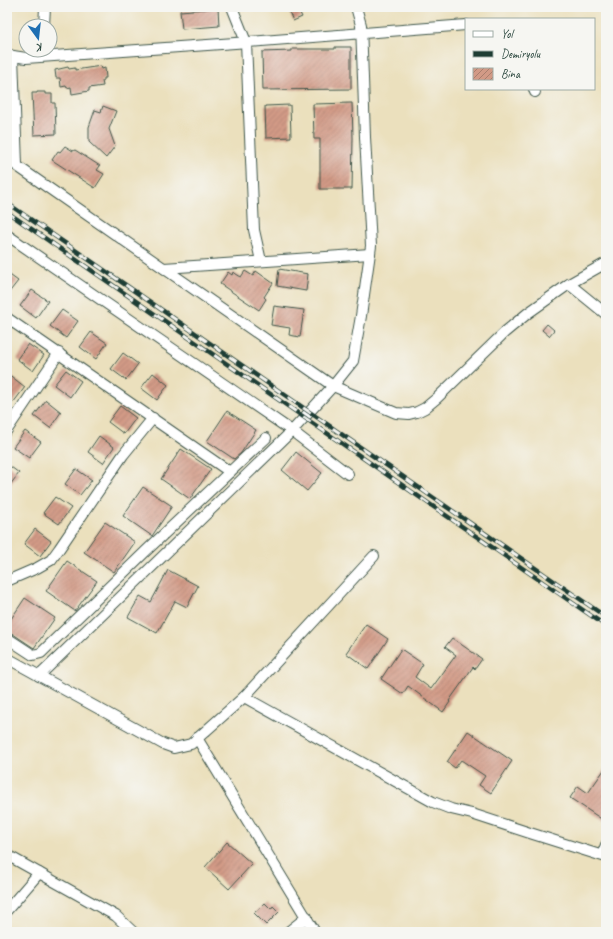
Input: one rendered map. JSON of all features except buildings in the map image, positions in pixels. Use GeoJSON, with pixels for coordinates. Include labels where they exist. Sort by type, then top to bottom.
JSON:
{"type":"FeatureCollection","features":[{"type":"Feature","properties":{"kind":"street"},"geometry":{"type":"LineString","coordinates":[[44,18],[45,7]]}},
{"type":"Feature","properties":{"kind":"street"},"geometry":{"type":"LineString","coordinates":[[232,7],[246,42],[254,230],[261,261]]}},
{"type":"Feature","properties":{"kind":"street"},"geometry":{"type":"LineString","coordinates":[[39,676],[292,431],[333,386],[353,361],[371,246],[364,136],[361,25],[356,7]]}},
{"type":"Feature","properties":{"kind":"street"},"geometry":{"type":"LineString","coordinates":[[58,52],[246,42],[465,25]]}},
{"type":"Feature","properties":{"kind":"street"},"geometry":{"type":"LineString","coordinates":[[10,55],[17,166]]}},
{"type":"Feature","properties":{"kind":"street"},"geometry":{"type":"LineString","coordinates":[[7,159],[333,386],[396,412],[409,414],[425,408],[505,332],[569,284],[606,263]]}},
{"type":"Feature","properties":{"kind":"street"},"geometry":{"type":"LineString","coordinates":[[7,235],[292,431],[348,474]]}},
{"type":"Feature","properties":{"kind":"street"},"geometry":{"type":"LineString","coordinates":[[164,268],[370,254]]}},
{"type":"Feature","properties":{"kind":"street"},"geometry":{"type":"LineString","coordinates":[[569,284],[606,314]]}},
{"type":"Feature","properties":{"kind":"street"},"geometry":{"type":"LineString","coordinates":[[7,318],[230,472]]}},
{"type":"Feature","properties":{"kind":"street"},"geometry":{"type":"LineString","coordinates":[[7,430],[59,353]]}},
{"type":"Feature","properties":{"kind":"street"},"geometry":{"type":"LineString","coordinates":[[7,581],[38,568],[50,560],[123,455],[153,418]]}},
{"type":"Feature","properties":{"kind":"street"},"geometry":{"type":"LineString","coordinates":[[7,638],[33,656],[41,653],[124,572],[266,438]]}},
{"type":"Feature","properties":{"kind":"street"},"geometry":{"type":"LineString","coordinates":[[7,658],[163,744],[174,748],[191,744],[244,697],[374,556]]}},
{"type":"Feature","properties":{"kind":"street"},"geometry":{"type":"LineString","coordinates":[[244,697],[433,802],[451,809],[472,814],[604,856],[606,845]]}},
{"type":"Feature","properties":{"kind":"street"},"geometry":{"type":"LineString","coordinates":[[198,738],[315,932]]}},
{"type":"Feature","properties":{"kind":"street"},"geometry":{"type":"LineString","coordinates":[[9,856],[116,916],[133,932]]}},
{"type":"Feature","properties":{"kind":"street"},"geometry":{"type":"LineString","coordinates":[[7,910],[37,872]]}},
{"type":"Feature","properties":{"kind":"street"},"geometry":{"type":"LineString","coordinates":[[288,932],[306,917]]}},
{"type":"Feature","properties":{"kind":"railway"},"geometry":{"type":"LineString","coordinates":[[7,203],[606,617]]}},
{"type":"Feature","properties":{"kind":"railway"},"geometry":{"type":"LineString","coordinates":[[7,212],[606,626]]}}]}
